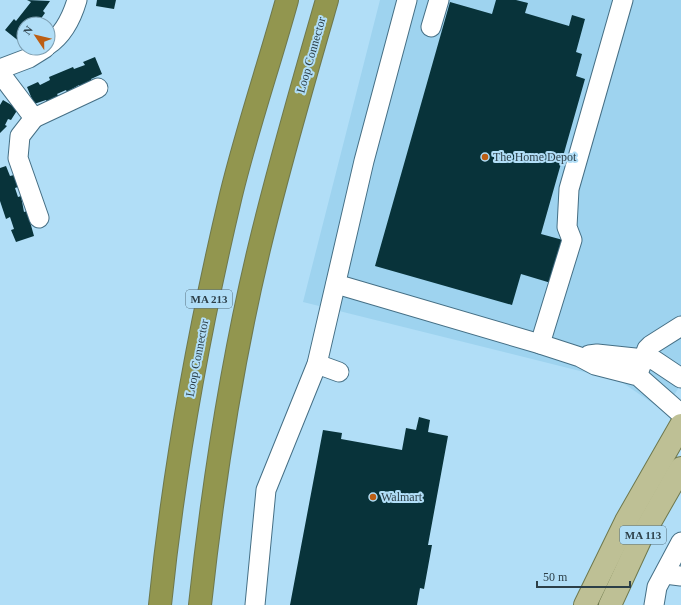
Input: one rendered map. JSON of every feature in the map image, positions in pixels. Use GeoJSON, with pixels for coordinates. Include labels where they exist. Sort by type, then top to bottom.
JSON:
{"type":"FeatureCollection","features":[{"type":"Feature","properties":{"kind":"highway","name":"Loop Connector"},"geometry":{"type":"LineString","coordinates":[[160,605],[173,491],[200,339],[232,194],[287,0]]}},
{"type":"Feature","properties":{"kind":"highway","name":"Loop Connector"},"geometry":{"type":"LineString","coordinates":[[200,605],[222,431],[258,250],[326,0]]}},
{"type":"Feature","properties":{"kind":"main road","name":"MA 113"},"geometry":{"type":"LineString","coordinates":[[585,605],[626,521],[681,425]]}},
{"type":"Feature","properties":{"kind":"main road","name":"MA 113"},"geometry":{"type":"LineString","coordinates":[[610,605],[641,538],[681,468]]}},
{"type":"Feature","properties":{"kind":"lane"},"geometry":{"type":"LineString","coordinates":[[56,38],[68,21],[78,0]]}},
{"type":"Feature","properties":{"kind":"lane"},"geometry":{"type":"LineString","coordinates":[[255,605],[266,490],[316,364],[364,161],[407,0]]}},
{"type":"Feature","properties":{"kind":"lane"},"geometry":{"type":"LineString","coordinates":[[431,27],[439,0]]}},
{"type":"Feature","properties":{"kind":"lane"},"geometry":{"type":"LineString","coordinates":[[540,344],[572,240],[567,227],[570,189],[623,0]]}},
{"type":"Feature","properties":{"kind":"lane"},"geometry":{"type":"LineString","coordinates":[[0,69],[32,56]]}},
{"type":"Feature","properties":{"kind":"lane"},"geometry":{"type":"LineString","coordinates":[[0,73],[34,118]]}},
{"type":"Feature","properties":{"kind":"lane"},"geometry":{"type":"LineString","coordinates":[[39,218],[18,158],[20,136],[34,118],[98,88]]}},
{"type":"Feature","properties":{"kind":"lane"},"geometry":{"type":"LineString","coordinates":[[336,284],[540,344],[580,357],[595,364],[645,365],[681,378]]}},
{"type":"Feature","properties":{"kind":"lane"},"geometry":{"type":"LineString","coordinates":[[645,365],[681,326]]}},
{"type":"Feature","properties":{"kind":"lane"},"geometry":{"type":"LineString","coordinates":[[316,364],[339,372]]}},
{"type":"Feature","properties":{"kind":"lane"},"geometry":{"type":"LineString","coordinates":[[645,365],[681,414]]}},
{"type":"Feature","properties":{"kind":"lane"},"geometry":{"type":"LineString","coordinates":[[654,605],[657,587],[673,575],[681,542]]}},
{"type":"Feature","properties":{"kind":"shaded area"},"geometry":{"type":"Polygon","coordinates":[[[380,0],[681,0],[681,384],[664,411],[620,381],[303,302],[380,0]]]}},
{"type":"Feature","properties":{"kind":"building"},"geometry":{"type":"Polygon","coordinates":[[[27,0],[50,1],[43,11],[45,13],[43,16],[20,16],[31,2],[27,0]]]}},
{"type":"Feature","properties":{"kind":"building"},"geometry":{"type":"Polygon","coordinates":[[[97,0],[116,0],[114,9],[96,6],[97,0]]]}},
{"type":"Feature","properties":{"kind":"building","name":"The Home Depot"},"geometry":{"type":"Polygon","coordinates":[[[496,0],[516,0],[528,3],[525,13],[569,26],[572,15],[585,19],[576,52],[582,54],[576,76],[585,79],[541,234],[563,240],[551,283],[521,274],[512,305],[375,266],[450,2],[492,14],[496,0]]]}},
{"type":"Feature","properties":{"kind":"building"},"geometry":{"type":"Polygon","coordinates":[[[14,19],[16,21],[16,39],[5,30],[14,19]]]}},
{"type":"Feature","properties":{"kind":"building"},"geometry":{"type":"Polygon","coordinates":[[[95,57],[102,74],[91,79],[92,82],[81,87],[79,85],[67,92],[66,90],[57,94],[59,97],[47,102],[46,100],[34,104],[27,87],[38,82],[40,85],[50,80],[49,77],[73,67],[74,69],[85,65],[83,62],[95,57]]]}},
{"type":"Feature","properties":{"kind":"building"},"geometry":{"type":"Polygon","coordinates":[[[3,100],[18,109],[11,120],[8,119],[5,125],[7,126],[0,133],[0,105],[3,100]]]}},
{"type":"Feature","properties":{"kind":"building"},"geometry":{"type":"Polygon","coordinates":[[[6,166],[10,176],[14,175],[18,187],[15,188],[18,197],[21,196],[24,212],[27,211],[34,236],[16,242],[11,230],[14,229],[10,217],[6,219],[0,201],[0,168],[6,166]]]}},
{"type":"Feature","properties":{"kind":"building","name":"Walmart"},"geometry":{"type":"Polygon","coordinates":[[[419,417],[430,420],[428,432],[448,436],[428,545],[432,545],[424,589],[420,588],[417,605],[290,605],[323,430],[342,433],[341,439],[402,450],[406,428],[416,430],[419,417]]]}},
{"type":"Feature","properties":{"kind":"place","name":"The Home Depot"},"geometry":{"type":"Point","coordinates":[485,157]}},
{"type":"Feature","properties":{"kind":"place","name":"Walmart"},"geometry":{"type":"Point","coordinates":[373,497]}}]}
